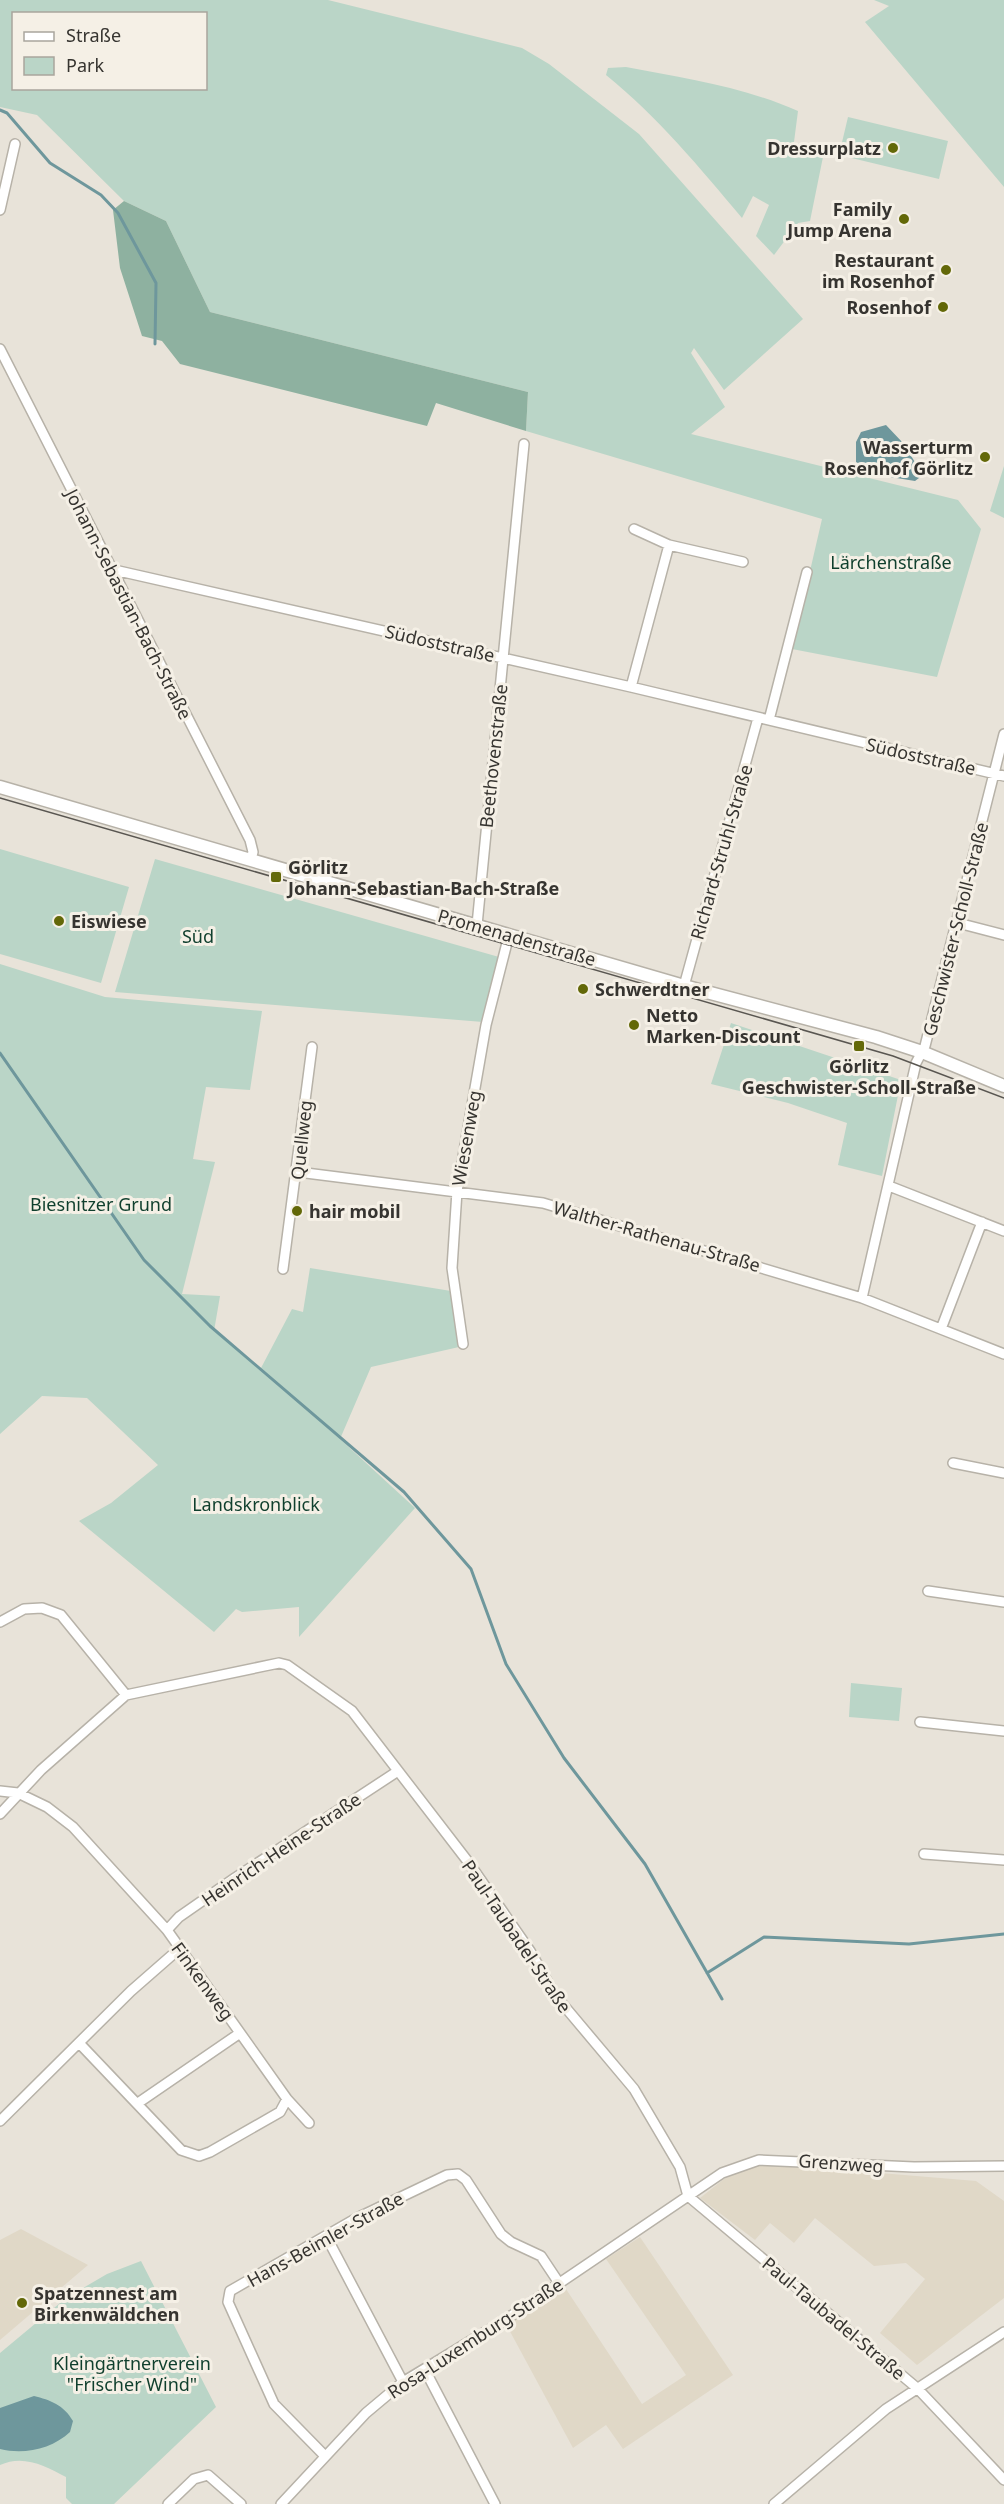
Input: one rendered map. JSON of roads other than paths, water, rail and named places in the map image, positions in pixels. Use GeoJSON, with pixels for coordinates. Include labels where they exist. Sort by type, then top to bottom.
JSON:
{"type":"FeatureCollection","features":[{"type":"Feature","properties":{"kind":"main road","name":"Promenadenstraße"},"geometry":{"type":"LineString","coordinates":[[0,787],[684,986],[804,1016],[922,1052],[1004,1086]]}},
{"type":"Feature","properties":{"kind":"street"},"geometry":{"type":"LineString","coordinates":[[0,210],[15,144]]}},
{"type":"Feature","properties":{"kind":"street","name":"Johann-Sebastian-Bach-Straße"},"geometry":{"type":"LineString","coordinates":[[0,349],[250,840],[251,859]]}},
{"type":"Feature","properties":{"kind":"street","name":"Beethovenstraße"},"geometry":{"type":"LineString","coordinates":[[477,925],[501,658],[524,444]]}},
{"type":"Feature","properties":{"kind":"street"},"geometry":{"type":"LineString","coordinates":[[634,529],[669,545],[743,562]]}},
{"type":"Feature","properties":{"kind":"street"},"geometry":{"type":"LineString","coordinates":[[631,687],[669,545]]}},
{"type":"Feature","properties":{"kind":"street","name":"Südoststraße"},"geometry":{"type":"LineString","coordinates":[[110,569],[631,687],[999,775]]}},
{"type":"Feature","properties":{"kind":"street"},"geometry":{"type":"LineString","coordinates":[[769,720],[807,572]]}},
{"type":"Feature","properties":{"kind":"street","name":"Richard-Struhl-Straße"},"geometry":{"type":"LineString","coordinates":[[684,986],[758,718]]}},
{"type":"Feature","properties":{"kind":"street","name":"Geschwister-Scholl-Straße"},"geometry":{"type":"LineString","coordinates":[[862,1298],[916,1063],[922,1052],[999,775],[1004,734]]}},
{"type":"Feature","properties":{"kind":"street"},"geometry":{"type":"LineString","coordinates":[[958,923],[1004,935]]}},
{"type":"Feature","properties":{"kind":"street","name":"Wiesenweg"},"geometry":{"type":"LineString","coordinates":[[463,1344],[452,1268],[457,1191],[486,1025],[509,934]]}},
{"type":"Feature","properties":{"kind":"street","name":"Quellweg"},"geometry":{"type":"LineString","coordinates":[[283,1269],[298,1172],[312,1047]]}},
{"type":"Feature","properties":{"kind":"street","name":"Walther-Rathenau-Straße"},"geometry":{"type":"LineString","coordinates":[[298,1172],[543,1203],[862,1298],[1004,1354]]}},
{"type":"Feature","properties":{"kind":"street"},"geometry":{"type":"LineString","coordinates":[[889,1186],[1004,1231]]}},
{"type":"Feature","properties":{"kind":"street"},"geometry":{"type":"LineString","coordinates":[[941,1329],[982,1222]]}},
{"type":"Feature","properties":{"kind":"street"},"geometry":{"type":"LineString","coordinates":[[953,1462],[1004,1473]]}},
{"type":"Feature","properties":{"kind":"street"},"geometry":{"type":"LineString","coordinates":[[928,1591],[1004,1602]]}},
{"type":"Feature","properties":{"kind":"street"},"geometry":{"type":"LineString","coordinates":[[0,1622],[24,1609],[42,1608],[61,1615],[126,1695],[18,1793],[0,1814]]}},
{"type":"Feature","properties":{"kind":"street","name":"Paul-Taubadel-Straße"},"geometry":{"type":"LineString","coordinates":[[126,1695],[166,1689],[262,1665],[287,1665],[351,1711],[495,1897],[555,1995],[601,2046],[634,2089],[680,2167],[688,2196],[917,2388],[1004,2480]]}},
{"type":"Feature","properties":{"kind":"street"},"geometry":{"type":"LineString","coordinates":[[920,1722],[1004,1731]]}},
{"type":"Feature","properties":{"kind":"street","name":"Heinrich-Heine-Straße"},"geometry":{"type":"LineString","coordinates":[[167,1930],[179,1917],[398,1771]]}},
{"type":"Feature","properties":{"kind":"street"},"geometry":{"type":"LineString","coordinates":[[0,1791],[18,1793]]}},
{"type":"Feature","properties":{"kind":"street","name":"Finkenweg"},"geometry":{"type":"LineString","coordinates":[[18,1793],[47,1808],[74,1827],[167,1930],[178,1949],[287,2099],[309,2123]]}},
{"type":"Feature","properties":{"kind":"street"},"geometry":{"type":"LineString","coordinates":[[924,1854],[1004,1860]]}},
{"type":"Feature","properties":{"kind":"street"},"geometry":{"type":"LineString","coordinates":[[0,2121],[131,1991],[178,1949]]}},
{"type":"Feature","properties":{"kind":"street","name":"Finkenweg"},"geometry":{"type":"LineString","coordinates":[[138,2103],[240,2033]]}},
{"type":"Feature","properties":{"kind":"street"},"geometry":{"type":"LineString","coordinates":[[80,2044],[181,2150],[199,2156],[233,2141],[280,2112],[287,2099]]}},
{"type":"Feature","properties":{"kind":"street","name":"Grenzweg"},"geometry":{"type":"LineString","coordinates":[[688,2196],[722,2173],[759,2160],[902,2167],[1004,2166]]}},
{"type":"Feature","properties":{"kind":"street","name":"Hans-Beimler-Straße"},"geometry":{"type":"LineString","coordinates":[[324,2455],[274,2404],[228,2302],[230,2291],[357,2218],[447,2175],[458,2174],[466,2180],[501,2234],[511,2242],[541,2256],[559,2283]]}},
{"type":"Feature","properties":{"kind":"street","name":"Rosa-Luxemburg-Straße"},"geometry":{"type":"LineString","coordinates":[[281,2504],[324,2455],[366,2413],[403,2382],[559,2283],[688,2196]]}},
{"type":"Feature","properties":{"kind":"street"},"geometry":{"type":"LineString","coordinates":[[326,2236],[403,2382]]}},
{"type":"Feature","properties":{"kind":"street"},"geometry":{"type":"LineString","coordinates":[[774,2504],[878,2416],[1004,2332]]}},
{"type":"Feature","properties":{"kind":"street"},"geometry":{"type":"LineString","coordinates":[[425,2370],[495,2504]]}},
{"type":"Feature","properties":{"kind":"street"},"geometry":{"type":"LineString","coordinates":[[168,2504],[194,2479],[208,2475],[241,2504]]}},
{"type":"Feature","properties":{"kind":"water"},"geometry":{"type":"Polygon","coordinates":[[[886,425],[903,443],[923,475],[915,481],[884,476],[856,462],[856,442],[861,432],[886,425]]]}},
{"type":"Feature","properties":{"kind":"water"},"geometry":{"type":"Polygon","coordinates":[[[34,2396],[51,2401],[65,2411],[73,2421],[70,2432],[55,2443],[37,2449],[9,2451],[0,2449],[0,2408],[34,2396]]]}},
{"type":"Feature","properties":{"kind":"waterway"},"geometry":{"type":"LineString","coordinates":[[0,110],[7,113],[50,163],[101,195],[118,213],[156,283],[155,344]]}},
{"type":"Feature","properties":{"kind":"waterway"},"geometry":{"type":"LineString","coordinates":[[0,1053],[144,1260],[210,1326],[404,1492],[471,1569],[506,1664],[564,1758],[645,1864],[722,1999]]}},
{"type":"Feature","properties":{"kind":"waterway"},"geometry":{"type":"LineString","coordinates":[[707,1973],[764,1937],[909,1944],[1004,1934]]}},
{"type":"Feature","properties":{"kind":"tram line"},"geometry":{"type":"LineString","coordinates":[[0,798],[893,1056],[1004,1098]]}},
{"type":"Feature","properties":{"kind":"place","name":"Dressurplatz"},"geometry":{"type":"Point","coordinates":[893,148]}},
{"type":"Feature","properties":{"kind":"place","name":"Family Jump Arena"},"geometry":{"type":"Point","coordinates":[904,219]}},
{"type":"Feature","properties":{"kind":"place","name":"Restaurant im Rosenhof"},"geometry":{"type":"Point","coordinates":[946,270]}},
{"type":"Feature","properties":{"kind":"place","name":"Rosenhof"},"geometry":{"type":"Point","coordinates":[943,307]}},
{"type":"Feature","properties":{"kind":"place","name":"Wasserturm Rosenhof Görlitz"},"geometry":{"type":"Point","coordinates":[985,457]}},
{"type":"Feature","properties":{"kind":"place","name":"Görlitz Johann-Sebastian-Bach-Straße"},"geometry":{"type":"Point","coordinates":[276,877]}},
{"type":"Feature","properties":{"kind":"place","name":"Eiswiese"},"geometry":{"type":"Point","coordinates":[59,921]}},
{"type":"Feature","properties":{"kind":"place","name":"Schwerdtner"},"geometry":{"type":"Point","coordinates":[583,989]}},
{"type":"Feature","properties":{"kind":"place","name":"Netto Marken-Discount"},"geometry":{"type":"Point","coordinates":[634,1025]}},
{"type":"Feature","properties":{"kind":"place","name":"Görlitz Geschwister-Scholl-Straße"},"geometry":{"type":"Point","coordinates":[859,1046]}},
{"type":"Feature","properties":{"kind":"place","name":"hair mobil"},"geometry":{"type":"Point","coordinates":[297,1211]}},
{"type":"Feature","properties":{"kind":"place","name":"Spatzennest am Birkenwäldchen"},"geometry":{"type":"Point","coordinates":[22,2303]}},
{"type":"Feature","properties":{"kind":"park label","name":"Lärchenstraße"},"geometry":{"type":"Point","coordinates":[891,562]}},
{"type":"Feature","properties":{"kind":"park label","name":"Süd"},"geometry":{"type":"Point","coordinates":[198,936]}},
{"type":"Feature","properties":{"kind":"park label","name":"Biesnitzer Grund"},"geometry":{"type":"Point","coordinates":[101,1204]}},
{"type":"Feature","properties":{"kind":"park label","name":"Landskronblick"},"geometry":{"type":"Point","coordinates":[256,1504]}},
{"type":"Feature","properties":{"kind":"park label","name":"Kleingärtnerverein \"Frischer Wind\""},"geometry":{"type":"Point","coordinates":[132,2373]}}]}
